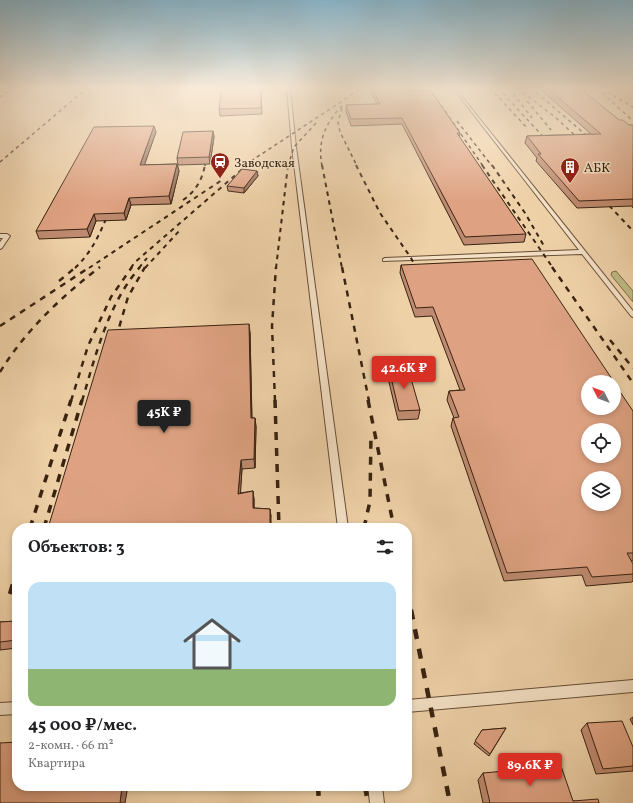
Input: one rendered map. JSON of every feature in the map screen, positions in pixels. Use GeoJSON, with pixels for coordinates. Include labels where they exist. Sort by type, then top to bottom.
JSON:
{"type":"FeatureCollection","features":[{"type":"Feature","properties":{"kind":"lane"},"geometry":{"type":"LineString","coordinates":[[292,125],[343,523]]}},
{"type":"Feature","properties":{"kind":"lane"},"geometry":{"type":"LineString","coordinates":[[483,125],[633,315]]}},
{"type":"Feature","properties":{"kind":"lane"},"geometry":{"type":"LineString","coordinates":[[0,236],[7,236],[0,247]]}},
{"type":"Feature","properties":{"kind":"lane"},"geometry":{"type":"LineString","coordinates":[[385,260],[583,252]]}},
{"type":"Feature","properties":{"kind":"lane"},"geometry":{"type":"LineString","coordinates":[[412,706],[633,686]]}},
{"type":"Feature","properties":{"kind":"lane"},"geometry":{"type":"LineString","coordinates":[[0,709],[12,708]]}},
{"type":"Feature","properties":{"kind":"lane"},"geometry":{"type":"LineString","coordinates":[[376,791],[377,803]]}},
{"type":"Feature","properties":{"kind":"shaded area"},"geometry":{"type":"Polygon","coordinates":[[[616,271],[633,291],[633,302],[611,275],[612,272],[616,271]]]}},
{"type":"Feature","properties":{"kind":"building"},"geometry":{"type":"Polygon","coordinates":[[[406,125],[455,125],[460,133],[457,133],[526,234],[465,237],[406,125]]]}},
{"type":"Feature","properties":{"kind":"building"},"geometry":{"type":"Polygon","coordinates":[[[591,125],[633,125],[633,199],[579,201],[538,154],[541,154],[527,136],[601,134],[591,125]]]}},
{"type":"Feature","properties":{"kind":"building"},"geometry":{"type":"Polygon","coordinates":[[[154,126],[140,165],[177,164],[169,196],[129,198],[124,213],[94,214],[87,229],[36,231],[94,127],[154,126]]]}},
{"type":"Feature","properties":{"kind":"building"},"geometry":{"type":"Polygon","coordinates":[[[213,131],[209,157],[177,158],[183,132],[213,131]]]}},
{"type":"Feature","properties":{"kind":"building"},"geometry":{"type":"Polygon","coordinates":[[[242,169],[257,171],[244,188],[227,186],[242,169]]]}},
{"type":"Feature","properties":{"kind":"building"},"geometry":{"type":"Polygon","coordinates":[[[532,259],[609,375],[581,375],[581,415],[621,415],[621,393],[633,411],[633,553],[627,553],[633,564],[633,574],[592,577],[587,567],[507,573],[453,418],[459,417],[449,391],[465,390],[433,307],[416,308],[401,265],[532,259]]]}},
{"type":"Feature","properties":{"kind":"building"},"geometry":{"type":"Polygon","coordinates":[[[249,324],[251,418],[255,418],[254,459],[241,460],[238,494],[253,491],[253,508],[270,509],[270,523],[50,523],[108,330],[249,324]]]}},
{"type":"Feature","properties":{"kind":"building"},"geometry":{"type":"Polygon","coordinates":[[[408,368],[420,410],[399,411],[389,369],[408,368]]]}},
{"type":"Feature","properties":{"kind":"building"},"geometry":{"type":"Polygon","coordinates":[[[12,621],[12,641],[0,642],[0,622],[12,621]]]}},
{"type":"Feature","properties":{"kind":"building"},"geometry":{"type":"Polygon","coordinates":[[[622,721],[633,747],[633,766],[603,769],[587,723],[622,721]]]}},
{"type":"Feature","properties":{"kind":"building"},"geometry":{"type":"Polygon","coordinates":[[[506,728],[490,754],[475,741],[482,730],[506,728]]]}},
{"type":"Feature","properties":{"kind":"building"},"geometry":{"type":"Polygon","coordinates":[[[12,742],[12,791],[121,791],[120,803],[0,803],[0,743],[12,742]]]}},
{"type":"Feature","properties":{"kind":"building"},"geometry":{"type":"Polygon","coordinates":[[[561,766],[573,801],[598,799],[599,803],[490,803],[483,773],[561,766]]]}},
{"type":"Feature","properties":{"kind":"railway"},"geometry":{"type":"LineString","coordinates":[[0,162],[43,125]]}},
{"type":"Feature","properties":{"kind":"railway"},"geometry":{"type":"LineString","coordinates":[[246,166],[254,159],[305,125]]}},
{"type":"Feature","properties":{"kind":"railway"},"geometry":{"type":"LineString","coordinates":[[288,166],[294,147],[314,125]]}},
{"type":"Feature","properties":{"kind":"railway"},"geometry":{"type":"LineString","coordinates":[[322,166],[322,140],[328,125]]}},
{"type":"Feature","properties":{"kind":"railway"},"geometry":{"type":"LineString","coordinates":[[339,125],[340,132],[357,166]]}},
{"type":"Feature","properties":{"kind":"railway"},"geometry":{"type":"LineString","coordinates":[[455,125],[483,166]]}},
{"type":"Feature","properties":{"kind":"railway"},"geometry":{"type":"LineString","coordinates":[[460,125],[492,166]]}},
{"type":"Feature","properties":{"kind":"railway"},"geometry":{"type":"LineString","coordinates":[[525,125],[528,129]]}},
{"type":"Feature","properties":{"kind":"railway"},"geometry":{"type":"LineString","coordinates":[[533,125],[550,144]]}},
{"type":"Feature","properties":{"kind":"railway"},"geometry":{"type":"LineString","coordinates":[[547,125],[551,130]]}},
{"type":"Feature","properties":{"kind":"railway"},"geometry":{"type":"LineString","coordinates":[[564,125],[581,141]]}},
{"type":"Feature","properties":{"kind":"railway"},"geometry":{"type":"LineString","coordinates":[[575,125],[593,141]]}},
{"type":"Feature","properties":{"kind":"railway"},"geometry":{"type":"LineString","coordinates":[[183,200],[192,193],[198,185],[205,165]]}},
{"type":"Feature","properties":{"kind":"railway"},"geometry":{"type":"LineString","coordinates":[[131,268],[134,263],[247,165]]}},
{"type":"Feature","properties":{"kind":"railway"},"geometry":{"type":"LineString","coordinates":[[276,268],[288,165]]}},
{"type":"Feature","properties":{"kind":"railway"},"geometry":{"type":"LineString","coordinates":[[322,165],[342,268]]}},
{"type":"Feature","properties":{"kind":"railway"},"geometry":{"type":"LineString","coordinates":[[356,165],[380,213],[411,258],[416,268]]}},
{"type":"Feature","properties":{"kind":"railway"},"geometry":{"type":"LineString","coordinates":[[482,165],[553,268]]}},
{"type":"Feature","properties":{"kind":"railway"},"geometry":{"type":"LineString","coordinates":[[492,165],[525,213],[544,246]]}},
{"type":"Feature","properties":{"kind":"railway"},"geometry":{"type":"LineString","coordinates":[[89,268],[222,180]]}},
{"type":"Feature","properties":{"kind":"railway"},"geometry":{"type":"LineString","coordinates":[[603,199],[633,231]]}},
{"type":"Feature","properties":{"kind":"railway"},"geometry":{"type":"LineString","coordinates":[[76,267],[95,241],[103,227],[109,211]]}},
{"type":"Feature","properties":{"kind":"railway"},"geometry":{"type":"LineString","coordinates":[[145,268],[181,229]]}},
{"type":"Feature","properties":{"kind":"railway"},"geometry":{"type":"LineString","coordinates":[[139,268],[147,258]]}},
{"type":"Feature","properties":{"kind":"railway"},"geometry":{"type":"LineString","coordinates":[[59,281],[76,267]]}},
{"type":"Feature","properties":{"kind":"railway"},"geometry":{"type":"LineString","coordinates":[[0,326],[90,267]]}},
{"type":"Feature","properties":{"kind":"railway"},"geometry":{"type":"LineString","coordinates":[[0,372],[21,342],[45,315],[58,302],[100,267]]}},
{"type":"Feature","properties":{"kind":"railway"},"geometry":{"type":"LineString","coordinates":[[71,401],[88,346],[111,297],[132,267]]}},
{"type":"Feature","properties":{"kind":"railway"},"geometry":{"type":"LineString","coordinates":[[82,401],[98,348],[111,313],[129,281],[140,267]]}},
{"type":"Feature","properties":{"kind":"railway"},"geometry":{"type":"LineString","coordinates":[[116,338],[128,297],[145,267]]}},
{"type":"Feature","properties":{"kind":"railway"},"geometry":{"type":"LineString","coordinates":[[275,401],[272,326],[276,267]]}},
{"type":"Feature","properties":{"kind":"railway"},"geometry":{"type":"LineString","coordinates":[[342,267],[369,401]]}},
{"type":"Feature","properties":{"kind":"railway"},"geometry":{"type":"LineString","coordinates":[[415,267],[419,274]]}},
{"type":"Feature","properties":{"kind":"railway"},"geometry":{"type":"LineString","coordinates":[[552,267],[633,383]]}},
{"type":"Feature","properties":{"kind":"railway"},"geometry":{"type":"LineString","coordinates":[[610,340],[633,368]]}},
{"type":"Feature","properties":{"kind":"railway"},"geometry":{"type":"LineString","coordinates":[[32,523],[71,400]]}},
{"type":"Feature","properties":{"kind":"railway"},"geometry":{"type":"LineString","coordinates":[[45,523],[82,400]]}},
{"type":"Feature","properties":{"kind":"railway"},"geometry":{"type":"LineString","coordinates":[[275,400],[279,523]]}},
{"type":"Feature","properties":{"kind":"railway"},"geometry":{"type":"LineString","coordinates":[[368,400],[393,523]]}},
{"type":"Feature","properties":{"kind":"railway"},"geometry":{"type":"LineString","coordinates":[[365,523],[370,501],[371,434]]}},
{"type":"Feature","properties":{"kind":"railway"},"geometry":{"type":"LineString","coordinates":[[10,594],[12,587]]}},
{"type":"Feature","properties":{"kind":"railway"},"geometry":{"type":"LineString","coordinates":[[412,615],[450,803]]}},
{"type":"Feature","properties":{"kind":"railway"},"geometry":{"type":"LineString","coordinates":[[318,791],[319,803]]}},
{"type":"Feature","properties":{"kind":"railway"},"geometry":{"type":"LineString","coordinates":[[366,791],[368,803]]}},
{"type":"Feature","properties":{"kind":"place","name":"Заводская"},"geometry":{"type":"Point","coordinates":[220,179]}},
{"type":"Feature","properties":{"kind":"place","name":"АБК"},"geometry":{"type":"Point","coordinates":[570,184]}}]}
